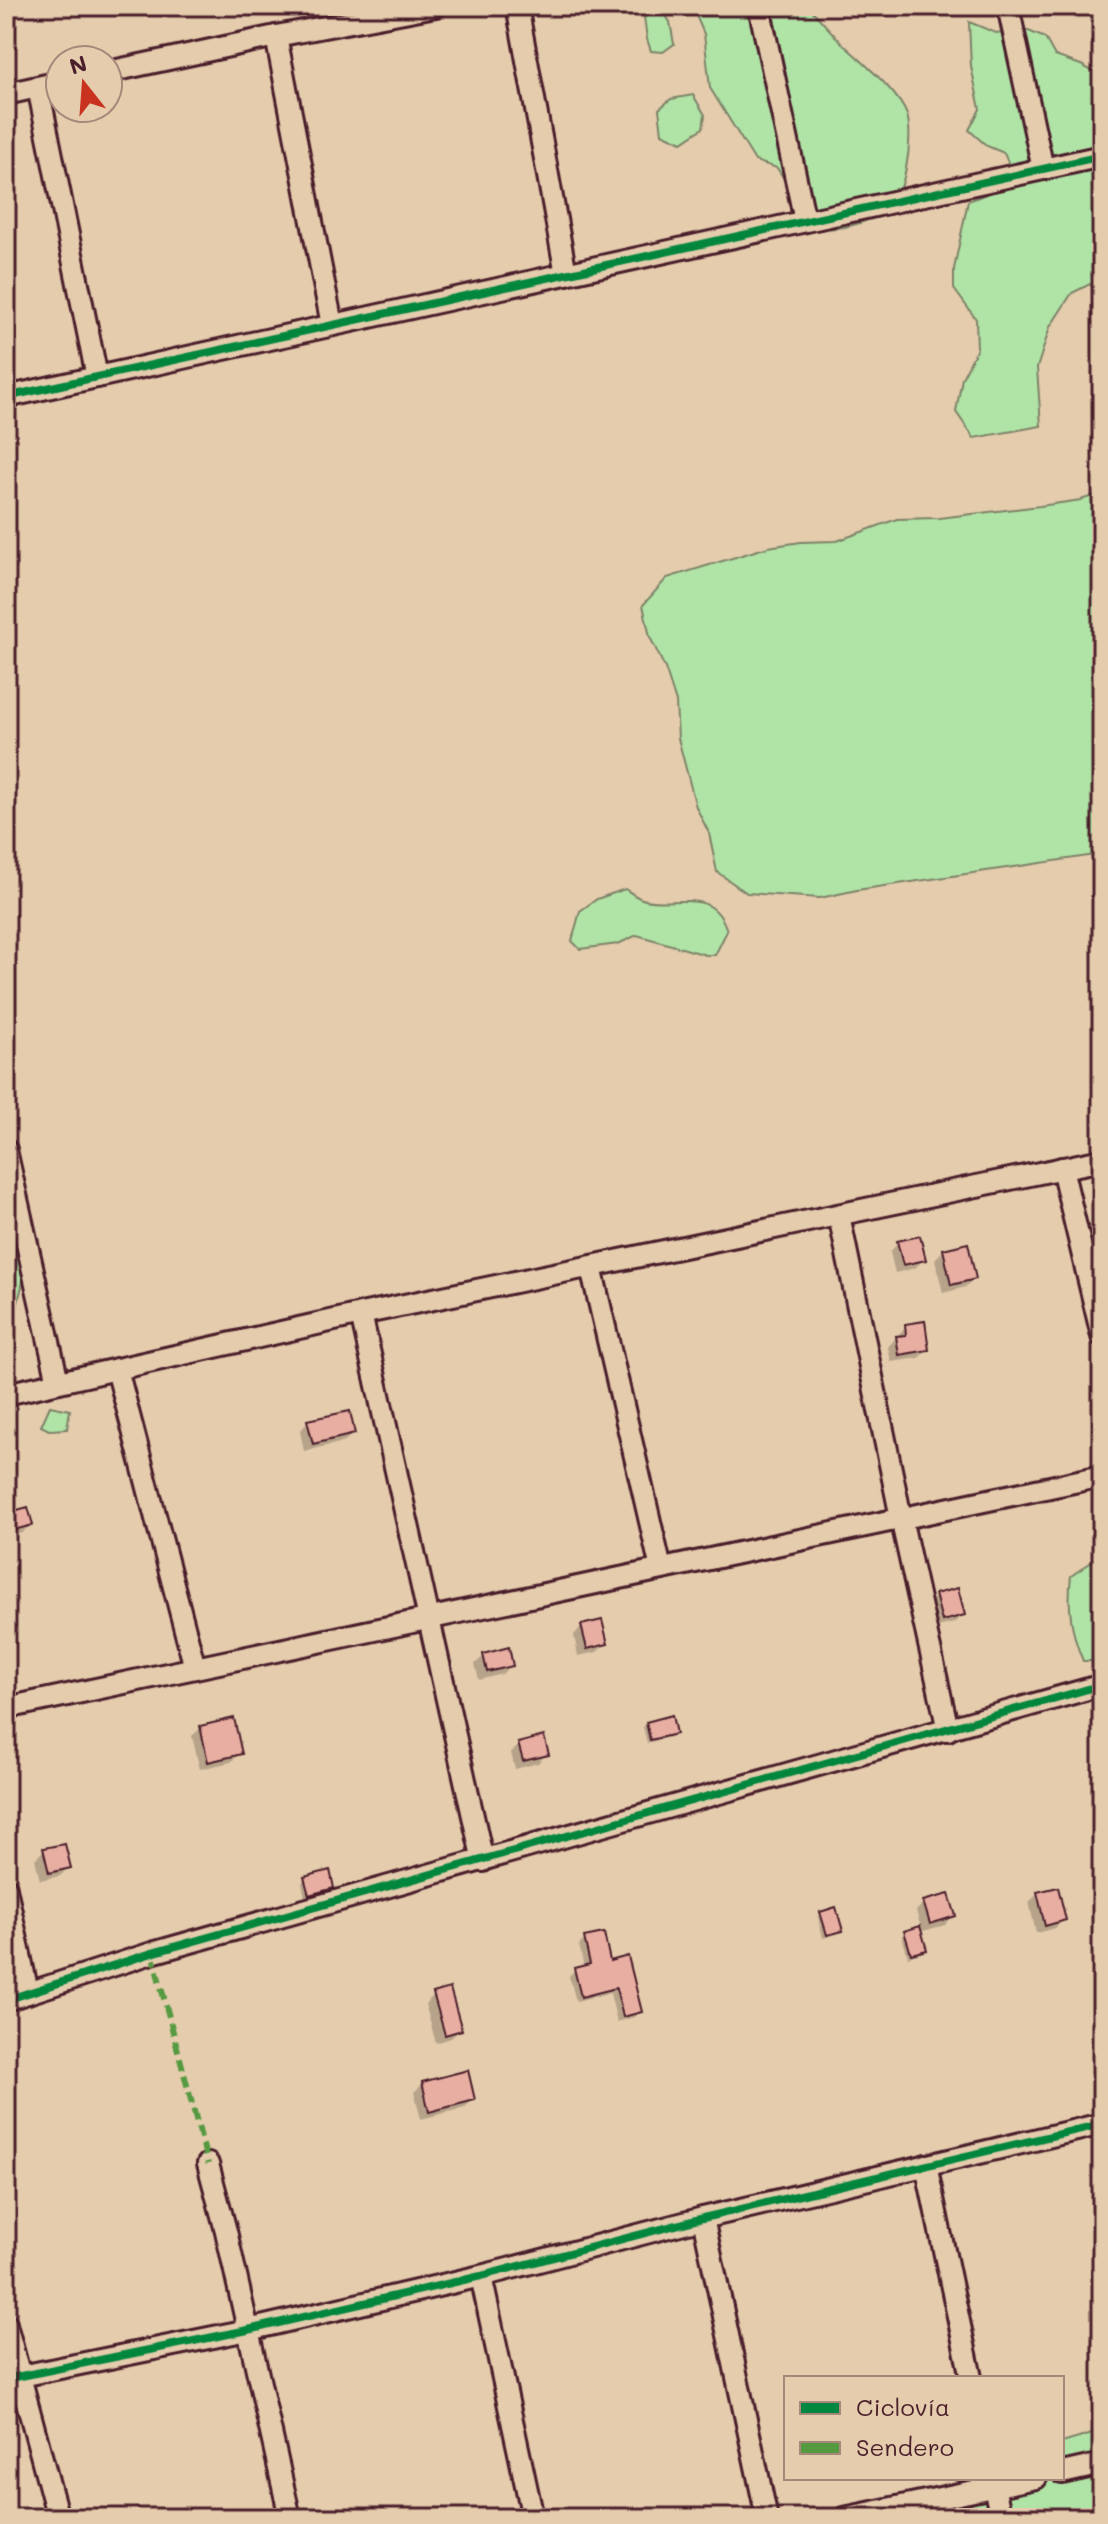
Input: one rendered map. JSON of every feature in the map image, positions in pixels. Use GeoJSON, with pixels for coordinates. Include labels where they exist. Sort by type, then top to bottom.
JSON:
{"type":"FeatureCollection","features":[{"type":"Feature","properties":{"kind":"street"},"geometry":{"type":"LineString","coordinates":[[124,69],[436,6]]}},
{"type":"Feature","properties":{"kind":"street"},"geometry":{"type":"LineString","coordinates":[[517,6],[566,274]]}},
{"type":"Feature","properties":{"kind":"street"},"geometry":{"type":"LineString","coordinates":[[759,6],[805,221]]}},
{"type":"Feature","properties":{"kind":"street"},"geometry":{"type":"LineString","coordinates":[[1008,6],[1043,169]]}},
{"type":"Feature","properties":{"kind":"street"},"geometry":{"type":"LineString","coordinates":[[276,36],[332,325]]}},
{"type":"Feature","properties":{"kind":"street"},"geometry":{"type":"LineString","coordinates":[[6,94],[44,86]]}},
{"type":"Feature","properties":{"kind":"street"},"geometry":{"type":"LineString","coordinates":[[38,87],[97,377]]}},
{"type":"Feature","properties":{"kind":"street"},"geometry":{"type":"LineString","coordinates":[[6,397],[1102,156]]}},
{"type":"Feature","properties":{"kind":"street"},"geometry":{"type":"LineString","coordinates":[[6,1150],[58,1382]]}},
{"type":"Feature","properties":{"kind":"street"},"geometry":{"type":"LineString","coordinates":[[6,1394],[361,1314],[1102,1160]]}},
{"type":"Feature","properties":{"kind":"street"},"geometry":{"type":"LineString","coordinates":[[1062,1168],[1102,1336]]}},
{"type":"Feature","properties":{"kind":"street"},"geometry":{"type":"LineString","coordinates":[[839,1215],[948,1730]]}},
{"type":"Feature","properties":{"kind":"street"},"geometry":{"type":"LineString","coordinates":[[591,1267],[661,1569]]}},
{"type":"Feature","properties":{"kind":"street"},"geometry":{"type":"LineString","coordinates":[[361,1314],[483,1861]]}},
{"type":"Feature","properties":{"kind":"street"},"geometry":{"type":"LineString","coordinates":[[117,1369],[195,1668]]}},
{"type":"Feature","properties":{"kind":"street"},"geometry":{"type":"LineString","coordinates":[[6,1708],[1102,1476]]}},
{"type":"Feature","properties":{"kind":"street"},"geometry":{"type":"LineString","coordinates":[[6,2000],[152,1953],[1102,1685]]}},
{"type":"Feature","properties":{"kind":"street"},"geometry":{"type":"LineString","coordinates":[[6,1888],[28,1993]]}},
{"type":"Feature","properties":{"kind":"street"},"geometry":{"type":"LineString","coordinates":[[13,2377],[248,2330],[481,2276],[703,2218],[1102,2124]]}},
{"type":"Feature","properties":{"kind":"street"},"geometry":{"type":"LineString","coordinates":[[208,2164],[290,2518]]}},
{"type":"Feature","properties":{"kind":"street"},"geometry":{"type":"LineString","coordinates":[[926,2165],[971,2376]]}},
{"type":"Feature","properties":{"kind":"street"},"geometry":{"type":"LineString","coordinates":[[703,2218],[767,2518]]}},
{"type":"Feature","properties":{"kind":"street"},"geometry":{"type":"LineString","coordinates":[[481,2276],[533,2518]]}},
{"type":"Feature","properties":{"kind":"street"},"geometry":{"type":"LineString","coordinates":[[6,2324],[13,2377],[58,2518]]}},
{"type":"Feature","properties":{"kind":"street"},"geometry":{"type":"LineString","coordinates":[[1064,2473],[1102,2464]]}},
{"type":"Feature","properties":{"kind":"street"},"geometry":{"type":"LineString","coordinates":[[844,2518],[993,2482],[1014,2480]]}},
{"type":"Feature","properties":{"kind":"street"},"geometry":{"type":"LineString","coordinates":[[993,2482],[1001,2518]]}},
{"type":"Feature","properties":{"kind":"green space"},"geometry":{"type":"Polygon","coordinates":[[[692,6],[808,6],[884,83],[903,107],[909,125],[903,182],[885,214],[843,227],[802,226],[790,210],[793,193],[777,168],[755,161],[710,88],[704,34],[692,6]]]}},
{"type":"Feature","properties":{"kind":"green space"},"geometry":{"type":"Polygon","coordinates":[[[664,13],[670,22],[674,44],[663,52],[651,51],[647,39],[644,17],[664,13]]]}},
{"type":"Feature","properties":{"kind":"green space"},"geometry":{"type":"Polygon","coordinates":[[[969,22],[996,33],[1024,29],[1045,38],[1055,56],[1102,76],[1102,297],[1090,284],[1072,293],[1050,327],[1037,368],[1041,426],[974,438],[956,412],[962,378],[977,349],[976,319],[954,289],[954,269],[968,201],[1005,187],[1011,169],[1004,153],[987,146],[969,130],[980,109],[971,66],[969,22]]]}},
{"type":"Feature","properties":{"kind":"green space"},"geometry":{"type":"Polygon","coordinates":[[[693,95],[705,115],[703,128],[682,142],[662,133],[659,109],[671,99],[693,95]]]}},
{"type":"Feature","properties":{"kind":"green space"},"geometry":{"type":"Polygon","coordinates":[[[1102,493],[1102,854],[820,898],[747,893],[717,872],[709,833],[696,807],[678,738],[676,702],[665,668],[650,637],[643,605],[667,578],[768,547],[837,541],[897,519],[939,518],[1040,506],[1081,500],[1102,493]]]}},
{"type":"Feature","properties":{"kind":"green space"},"geometry":{"type":"Polygon","coordinates":[[[625,889],[642,899],[690,901],[712,908],[721,917],[727,931],[715,955],[637,935],[618,944],[580,949],[572,941],[580,911],[597,899],[625,889]]]}},
{"type":"Feature","properties":{"kind":"green space"},"geometry":{"type":"Polygon","coordinates":[[[6,1204],[23,1281],[14,1320],[6,1322],[6,1204]]]}},
{"type":"Feature","properties":{"kind":"green space"},"geometry":{"type":"Polygon","coordinates":[[[50,1406],[70,1410],[67,1429],[49,1430],[41,1426],[50,1406]]]}},
{"type":"Feature","properties":{"kind":"green space"},"geometry":{"type":"Polygon","coordinates":[[[1102,1555],[1102,1661],[1083,1661],[1071,1619],[1071,1576],[1102,1555]]]}},
{"type":"Feature","properties":{"kind":"green space"},"geometry":{"type":"Polygon","coordinates":[[[1102,2431],[1102,2518],[959,2518],[993,2480],[1064,2480],[1064,2442],[1102,2431]]]}},
{"type":"Feature","properties":{"kind":"building"},"geometry":{"type":"Polygon","coordinates":[[[920,1236],[926,1260],[903,1265],[897,1241],[920,1236]]]}},
{"type":"Feature","properties":{"kind":"building"},"geometry":{"type":"Polygon","coordinates":[[[968,1243],[976,1279],[951,1285],[943,1249],[968,1243]]]}},
{"type":"Feature","properties":{"kind":"building"},"geometry":{"type":"Polygon","coordinates":[[[925,1321],[929,1350],[899,1355],[896,1336],[906,1335],[905,1324],[925,1321]]]}},
{"type":"Feature","properties":{"kind":"building"},"geometry":{"type":"Polygon","coordinates":[[[350,1411],[355,1434],[313,1444],[307,1420],[350,1411]]]}},
{"type":"Feature","properties":{"kind":"building"},"geometry":{"type":"Polygon","coordinates":[[[28,1507],[33,1525],[6,1532],[6,1513],[28,1507]]]}},
{"type":"Feature","properties":{"kind":"building"},"geometry":{"type":"Polygon","coordinates":[[[958,1588],[965,1615],[942,1621],[935,1594],[958,1588]]]}},
{"type":"Feature","properties":{"kind":"building"},"geometry":{"type":"Polygon","coordinates":[[[602,1620],[608,1644],[587,1649],[581,1625],[602,1620]]]}},
{"type":"Feature","properties":{"kind":"building"},"geometry":{"type":"Polygon","coordinates":[[[509,1647],[513,1666],[487,1672],[483,1654],[509,1647]]]}},
{"type":"Feature","properties":{"kind":"building"},"geometry":{"type":"Polygon","coordinates":[[[672,1715],[676,1734],[650,1740],[646,1722],[672,1715]]]}},
{"type":"Feature","properties":{"kind":"building"},"geometry":{"type":"Polygon","coordinates":[[[234,1718],[242,1754],[208,1762],[200,1726],[234,1718]]]}},
{"type":"Feature","properties":{"kind":"building"},"geometry":{"type":"Polygon","coordinates":[[[544,1736],[549,1755],[523,1761],[518,1743],[544,1736]]]}},
{"type":"Feature","properties":{"kind":"building"},"geometry":{"type":"Polygon","coordinates":[[[65,1844],[71,1868],[49,1873],[43,1848],[65,1844]]]}},
{"type":"Feature","properties":{"kind":"building"},"geometry":{"type":"Polygon","coordinates":[[[330,1870],[334,1888],[309,1895],[304,1877],[330,1870]]]}},
{"type":"Feature","properties":{"kind":"building"},"geometry":{"type":"Polygon","coordinates":[[[1058,1887],[1066,1920],[1045,1926],[1037,1892],[1058,1887]]]}},
{"type":"Feature","properties":{"kind":"building"},"geometry":{"type":"Polygon","coordinates":[[[949,1894],[956,1916],[930,1924],[923,1901],[949,1894]]]}},
{"type":"Feature","properties":{"kind":"building"},"geometry":{"type":"Polygon","coordinates":[[[836,1907],[843,1931],[827,1935],[820,1912],[836,1907]]]}},
{"type":"Feature","properties":{"kind":"building"},"geometry":{"type":"Polygon","coordinates":[[[920,1926],[927,1950],[911,1954],[904,1931],[920,1926]]]}},
{"type":"Feature","properties":{"kind":"building"},"geometry":{"type":"Polygon","coordinates":[[[604,1933],[610,1961],[628,1956],[642,2012],[623,2017],[616,1988],[581,1997],[574,1968],[590,1964],[584,1937],[604,1933]]]}},
{"type":"Feature","properties":{"kind":"building"},"geometry":{"type":"Polygon","coordinates":[[[450,1988],[462,2030],[445,2035],[433,1993],[450,1988]]]}},
{"type":"Feature","properties":{"kind":"building"},"geometry":{"type":"Polygon","coordinates":[[[468,2070],[475,2100],[429,2112],[422,2082],[468,2070]]]}},
{"type":"Feature","properties":{"kind":"marked path"},"geometry":{"type":"LineString","coordinates":[[152,1953],[208,2164]]}},
{"type":"Feature","properties":{"kind":"cycle path"},"geometry":{"type":"LineString","coordinates":[[6,397],[1102,156]]}},
{"type":"Feature","properties":{"kind":"cycle path"},"geometry":{"type":"LineString","coordinates":[[6,2000],[152,1953],[1102,1685]]}},
{"type":"Feature","properties":{"kind":"cycle path"},"geometry":{"type":"LineString","coordinates":[[6,2379],[248,2330],[481,2276],[703,2218],[1102,2124]]}}]}
